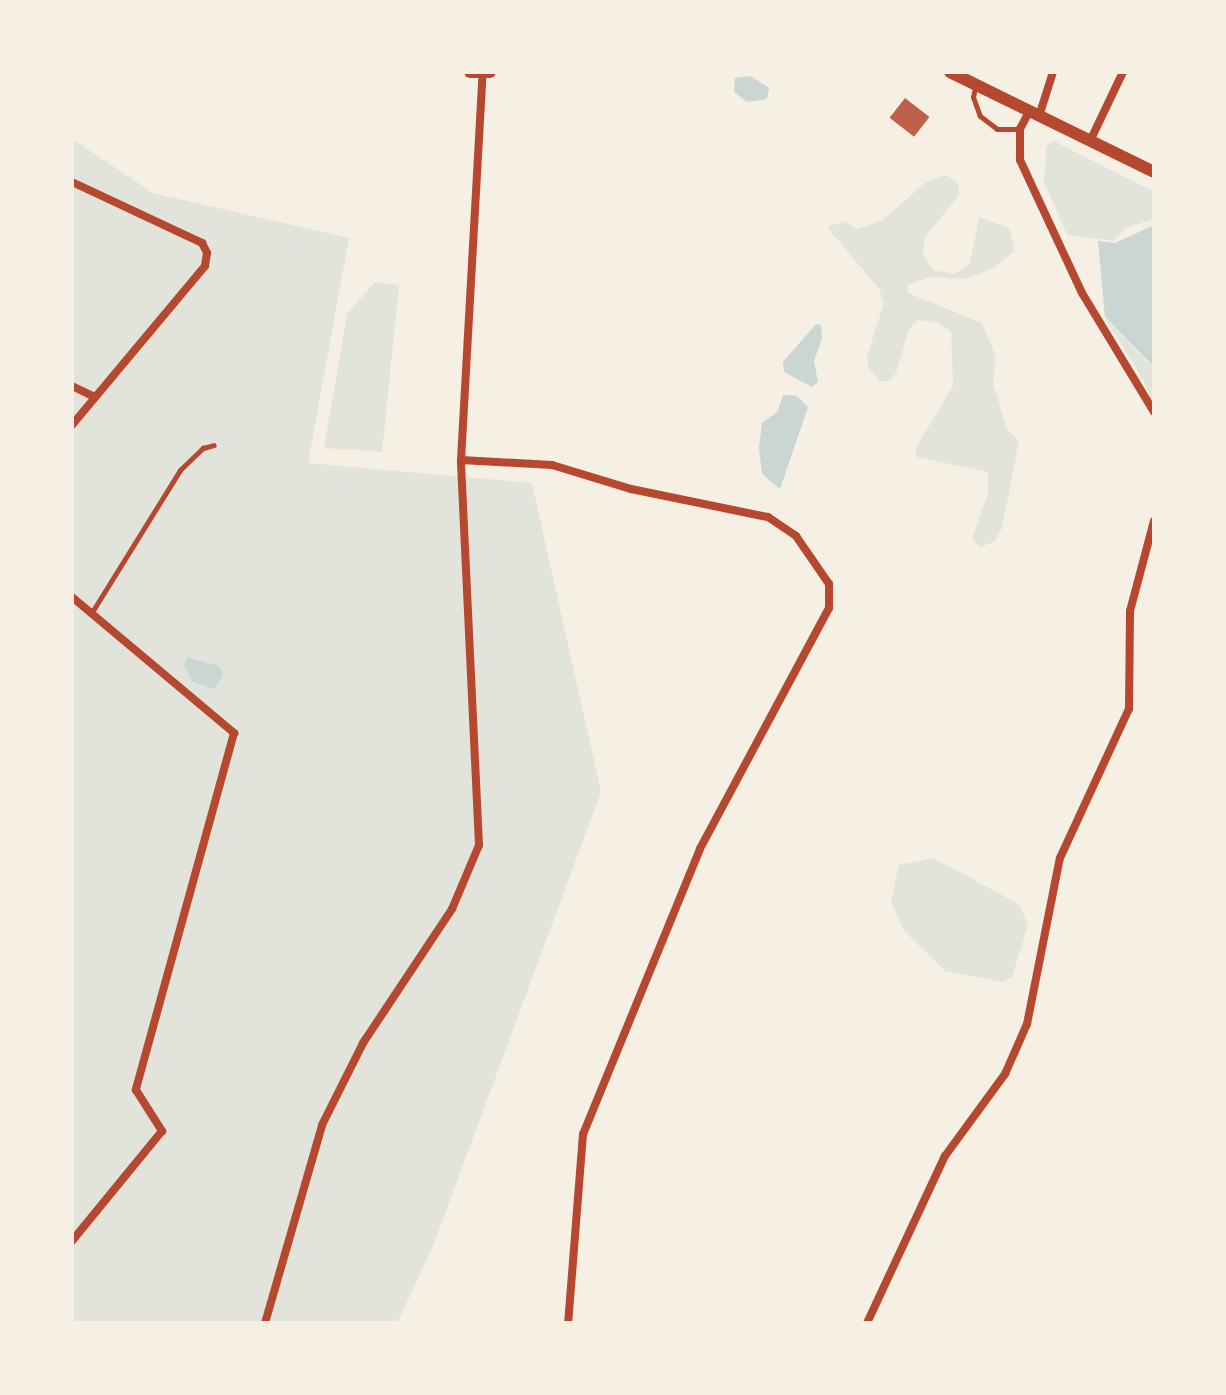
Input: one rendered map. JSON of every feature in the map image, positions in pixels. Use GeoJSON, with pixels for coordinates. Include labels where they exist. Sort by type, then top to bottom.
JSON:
{"type":"FeatureCollection","features":[{"type":"Feature","properties":{"kind":"street"},"geometry":{"type":"LineString","coordinates":[[470,72],[490,72]]}},
{"type":"Feature","properties":{"kind":"street"},"geometry":{"type":"LineString","coordinates":[[265,1323],[322,1125],[363,1043],[452,909],[479,845],[461,460],[483,72]]}},
{"type":"Feature","properties":{"kind":"street"},"geometry":{"type":"LineString","coordinates":[[950,72],[1154,172]]}},
{"type":"Feature","properties":{"kind":"street"},"geometry":{"type":"LineString","coordinates":[[1053,72],[1035,111],[1020,129],[1020,160],[1076,281],[1154,412]]}},
{"type":"Feature","properties":{"kind":"street"},"geometry":{"type":"LineString","coordinates":[[1091,139],[1123,72]]}},
{"type":"Feature","properties":{"kind":"street"},"geometry":{"type":"LineString","coordinates":[[72,182],[202,243],[205,266],[72,425]]}},
{"type":"Feature","properties":{"kind":"street"},"geometry":{"type":"LineString","coordinates":[[72,386],[95,397]]}},
{"type":"Feature","properties":{"kind":"street"},"geometry":{"type":"LineString","coordinates":[[461,460],[552,465],[631,489],[768,517],[796,536],[829,584],[829,608],[700,849],[583,1134],[568,1323]]}},
{"type":"Feature","properties":{"kind":"street"},"geometry":{"type":"LineString","coordinates":[[867,1323],[945,1156],[1005,1074],[1027,1024],[1060,858],[1129,709],[1130,611],[1154,521]]}},
{"type":"Feature","properties":{"kind":"street"},"geometry":{"type":"LineString","coordinates":[[72,597],[234,733],[136,1090],[162,1131],[72,1241]]}},
{"type":"Feature","properties":{"kind":"lane"},"geometry":{"type":"LineString","coordinates":[[976,83],[973,97],[980,116],[997,129],[1020,129]]}},
{"type":"Feature","properties":{"kind":"lane"},"geometry":{"type":"LineString","coordinates":[[91,613],[180,470],[203,448],[214,445]]}},
{"type":"Feature","properties":{"kind":"shaded area"},"geometry":{"type":"Polygon","coordinates":[[[751,76],[769,88],[767,99],[747,102],[734,92],[735,78],[751,76]]]}},
{"type":"Feature","properties":{"kind":"shaded area"},"geometry":{"type":"Polygon","coordinates":[[[72,139],[153,193],[349,238],[308,463],[532,483],[601,792],[432,1249],[397,1323],[72,1323],[72,139]]]}},
{"type":"Feature","properties":{"kind":"shaded area"},"geometry":{"type":"Polygon","coordinates":[[[1054,141],[1154,192],[1154,219],[1126,228],[1114,241],[1067,235],[1044,182],[1046,146],[1054,141]]]}},
{"type":"Feature","properties":{"kind":"shaded area"},"geometry":{"type":"Polygon","coordinates":[[[946,175],[959,184],[959,195],[925,237],[923,253],[933,270],[954,274],[970,264],[979,217],[1009,228],[1015,251],[991,269],[965,279],[931,277],[907,285],[908,293],[982,323],[996,357],[993,383],[1007,429],[1019,441],[1002,528],[994,542],[980,547],[972,539],[988,494],[988,472],[917,457],[915,449],[953,386],[951,332],[939,323],[918,320],[909,329],[896,373],[890,381],[880,381],[868,368],[867,356],[884,303],[879,289],[827,227],[845,221],[857,229],[883,220],[926,182],[946,175]]]}},
{"type":"Feature","properties":{"kind":"shaded area"},"geometry":{"type":"Polygon","coordinates":[[[1154,225],[1154,367],[1105,317],[1098,241],[1115,243],[1154,225]]]}},
{"type":"Feature","properties":{"kind":"shaded area"},"geometry":{"type":"Polygon","coordinates":[[[375,282],[399,285],[382,452],[324,448],[347,314],[375,282]]]}},
{"type":"Feature","properties":{"kind":"shaded area"},"geometry":{"type":"Polygon","coordinates":[[[1104,317],[1154,368],[1154,404],[1140,374],[1104,317]]]}},
{"type":"Feature","properties":{"kind":"shaded area"},"geometry":{"type":"Polygon","coordinates":[[[816,324],[821,325],[822,338],[814,361],[818,382],[812,387],[784,372],[783,362],[816,324]]]}},
{"type":"Feature","properties":{"kind":"shaded area"},"geometry":{"type":"Polygon","coordinates":[[[783,395],[797,396],[808,407],[780,489],[762,474],[759,448],[762,423],[778,411],[783,395]]]}},
{"type":"Feature","properties":{"kind":"shaded area"},"geometry":{"type":"Polygon","coordinates":[[[187,657],[219,666],[223,675],[214,689],[193,682],[184,666],[187,657]]]}},
{"type":"Feature","properties":{"kind":"shaded area"},"geometry":{"type":"Polygon","coordinates":[[[933,858],[1019,904],[1028,925],[1012,977],[1003,982],[945,971],[904,931],[891,902],[899,865],[933,858]]]}},
{"type":"Feature","properties":{"kind":"building"},"geometry":{"type":"Polygon","coordinates":[[[905,98],[929,117],[914,137],[890,118],[905,98]]]}}]}
